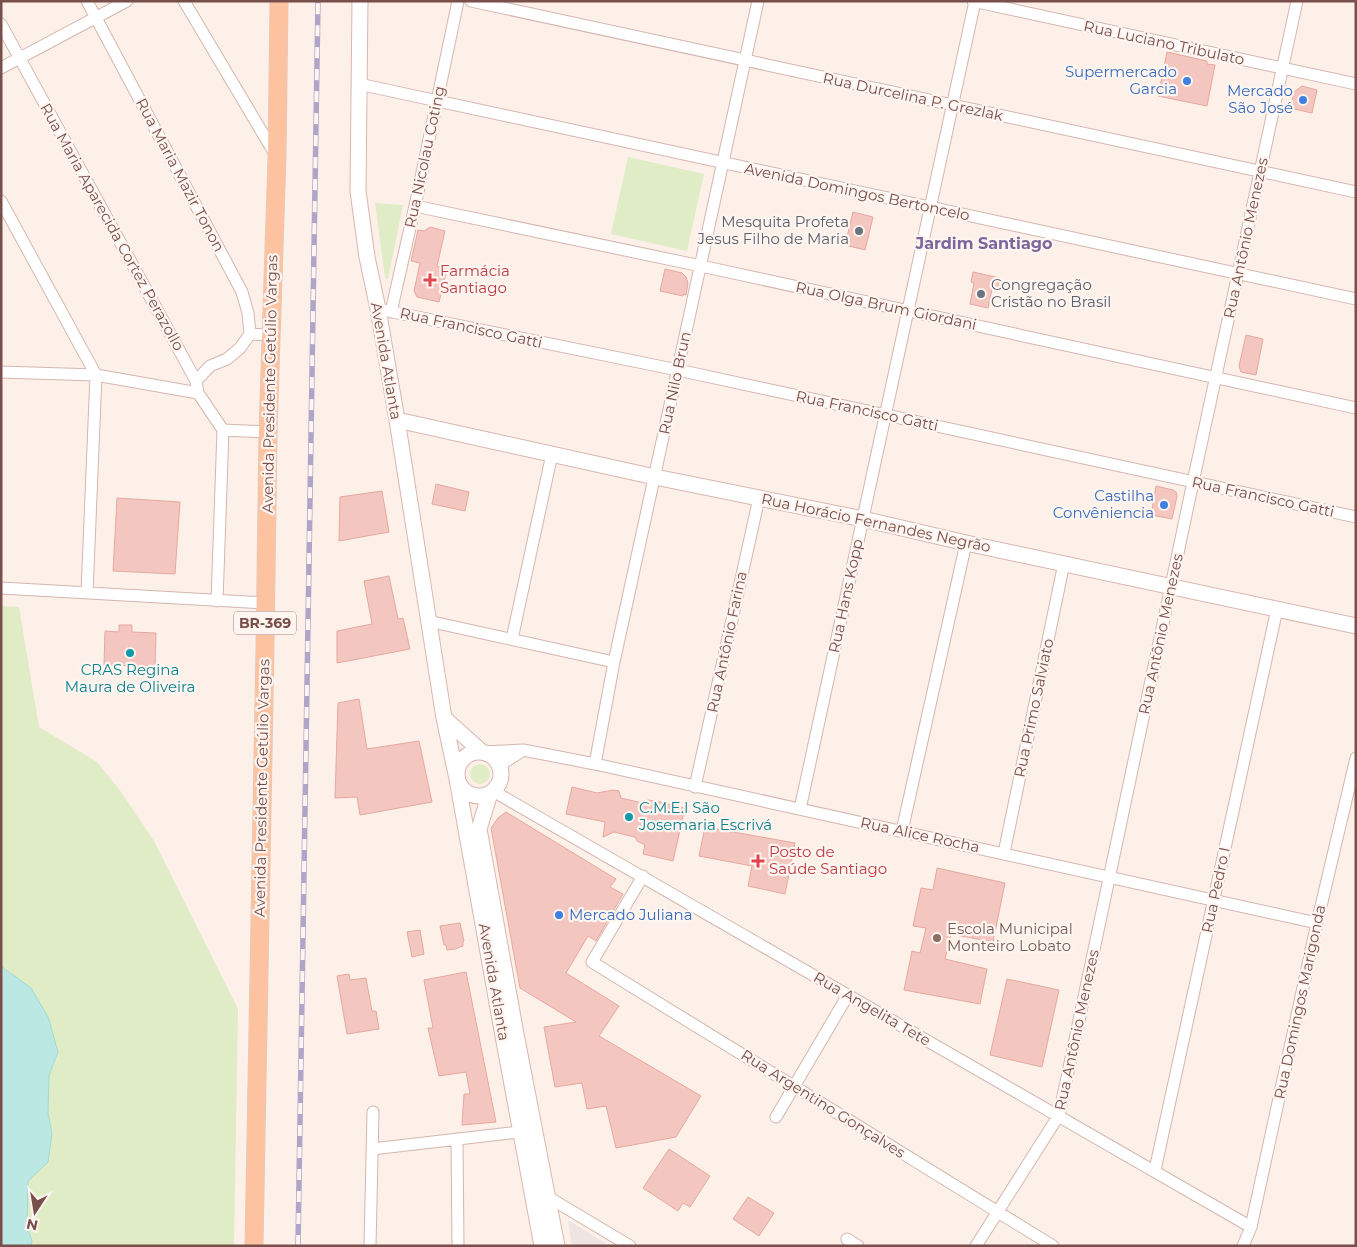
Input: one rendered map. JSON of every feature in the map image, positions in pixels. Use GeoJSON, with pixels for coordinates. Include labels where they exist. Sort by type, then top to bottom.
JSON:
{"type":"FeatureCollection","features":[{"type":"Feature","properties":{"kind":"main road","name":"Avenida Presidente Getúlio Vargas"},"geometry":{"type":"LineString","coordinates":[[254,1246],[268,432],[277,157],[278,1]]}},
{"type":"Feature","properties":{"kind":"street","name":"Rua Maria Mazir Tonon"},"geometry":{"type":"LineString","coordinates":[[87,1],[242,292],[248,313],[250,334]]}},
{"type":"Feature","properties":{"kind":"street"},"geometry":{"type":"LineString","coordinates":[[1,68],[127,1]]}},
{"type":"Feature","properties":{"kind":"street"},"geometry":{"type":"LineString","coordinates":[[184,1],[277,157]]}},
{"type":"Feature","properties":{"kind":"street","name":"Avenida Atlanta"},"geometry":{"type":"LineString","coordinates":[[360,1],[358,191],[367,257],[385,310],[397,420],[444,718],[510,1035],[541,1197],[557,1246]]}},
{"type":"Feature","properties":{"kind":"street","name":"Rua Nicolau Coting"},"geometry":{"type":"LineString","coordinates":[[385,310],[415,206],[458,1]]}},
{"type":"Feature","properties":{"kind":"street","name":"Rua Durcelina P. Grezlak"},"geometry":{"type":"LineString","coordinates":[[471,1],[1356,192]]}},
{"type":"Feature","properties":{"kind":"street","name":"Rua Nilo Brun"},"geometry":{"type":"LineString","coordinates":[[594,764],[614,662],[758,1]]}},
{"type":"Feature","properties":{"kind":"street","name":"Rua Luciano Tribulato"},"geometry":{"type":"LineString","coordinates":[[974,1],[1356,84]]}},
{"type":"Feature","properties":{"kind":"street","name":"Rua Hans Kopp"},"geometry":{"type":"LineString","coordinates":[[800,809],[974,1]]}},
{"type":"Feature","properties":{"kind":"street","name":"Rua Antônio Menezes"},"geometry":{"type":"LineString","coordinates":[[976,1246],[1059,1115],[1297,1]]}},
{"type":"Feature","properties":{"kind":"street","name":"Rua Maria Aparecida Cortez Perazollo"},"geometry":{"type":"LineString","coordinates":[[1,24],[196,381],[198,394],[223,430]]}},
{"type":"Feature","properties":{"kind":"street","name":"Avenida Domingos Bertoncelo"},"geometry":{"type":"LineString","coordinates":[[359,84],[1356,299]]}},
{"type":"Feature","properties":{"kind":"street"},"geometry":{"type":"LineString","coordinates":[[1,201],[96,375],[87,593]]}},
{"type":"Feature","properties":{"kind":"street","name":"Rua Olga Brum Giordani"},"geometry":{"type":"LineString","coordinates":[[415,206],[1356,408]]}},
{"type":"Feature","properties":{"kind":"street","name":"Rua Francisco Gatti"},"geometry":{"type":"LineString","coordinates":[[385,310],[678,370],[1356,517]]}},
{"type":"Feature","properties":{"kind":"street"},"geometry":{"type":"LineString","coordinates":[[196,381],[210,366],[227,359],[240,348],[250,334],[271,335]]}},
{"type":"Feature","properties":{"kind":"street"},"geometry":{"type":"LineString","coordinates":[[1,372],[96,375],[198,394]]}},
{"type":"Feature","properties":{"kind":"street","name":"Rua Horácio Fernandes Negrão"},"geometry":{"type":"LineString","coordinates":[[397,420],[1356,626]]}},
{"type":"Feature","properties":{"kind":"street"},"geometry":{"type":"LineString","coordinates":[[217,600],[223,430],[268,432]]}},
{"type":"Feature","properties":{"kind":"street"},"geometry":{"type":"LineString","coordinates":[[512,639],[552,454]]}},
{"type":"Feature","properties":{"kind":"street","name":"Rua Antônio Farina"},"geometry":{"type":"LineString","coordinates":[[695,787],[759,498]]}},
{"type":"Feature","properties":{"kind":"street"},"geometry":{"type":"LineString","coordinates":[[902,831],[966,543]]}},
{"type":"Feature","properties":{"kind":"street","name":"Rua Primo Salviato"},"geometry":{"type":"LineString","coordinates":[[1004,853],[1064,564]]}},
{"type":"Feature","properties":{"kind":"street"},"geometry":{"type":"LineString","coordinates":[[1,588],[265,603]]}},
{"type":"Feature","properties":{"kind":"street","name":"Rua Pedro I"},"geometry":{"type":"LineString","coordinates":[[1154,1170],[1277,609]]}},
{"type":"Feature","properties":{"kind":"street"},"geometry":{"type":"LineString","coordinates":[[428,621],[614,662]]}},
{"type":"Feature","properties":{"kind":"street"},"geometry":{"type":"LineString","coordinates":[[444,718],[482,752]]}},
{"type":"Feature","properties":{"kind":"street"},"geometry":{"type":"LineString","coordinates":[[500,765],[523,750]]}},
{"type":"Feature","properties":{"kind":"street","name":"Rua Alice Rocha"},"geometry":{"type":"LineString","coordinates":[[482,752],[523,750],[594,764],[1317,923]]}},
{"type":"Feature","properties":{"kind":"street"},"geometry":{"type":"LineString","coordinates":[[482,752],[489,754],[500,765],[502,772],[498,786],[484,796],[477,796],[464,791],[457,779],[459,765],[468,754],[482,752]]}},
{"type":"Feature","properties":{"kind":"street","name":"Rua Domingos Marigonda"},"geometry":{"type":"LineString","coordinates":[[1243,1246],[1251,1226],[1317,923],[1356,758]]}},
{"type":"Feature","properties":{"kind":"street","name":"Avenida Atlanta"},"geometry":{"type":"LineString","coordinates":[[492,792],[479,829],[510,1035]]}},
{"type":"Feature","properties":{"kind":"street","name":"Rua Angelita Tete"},"geometry":{"type":"LineString","coordinates":[[492,792],[643,876],[1251,1226]]}},
{"type":"Feature","properties":{"kind":"street","name":"Rua Argentino Gonçalves"},"geometry":{"type":"LineString","coordinates":[[643,876],[592,962],[1053,1246]]}},
{"type":"Feature","properties":{"kind":"street"},"geometry":{"type":"LineString","coordinates":[[776,1117],[848,995]]}},
{"type":"Feature","properties":{"kind":"street"},"geometry":{"type":"LineString","coordinates":[[370,1246],[373,1112]]}},
{"type":"Feature","properties":{"kind":"street"},"geometry":{"type":"LineString","coordinates":[[372,1149],[528,1131]]}},
{"type":"Feature","properties":{"kind":"street"},"geometry":{"type":"LineString","coordinates":[[456,1139],[458,1246]]}},
{"type":"Feature","properties":{"kind":"street"},"geometry":{"type":"LineString","coordinates":[[541,1197],[630,1246]]}},
{"type":"Feature","properties":{"kind":"street","name":"Avenida Atlanta"},"geometry":{"type":"LineString","coordinates":[[541,1197],[542,1246]]}},
{"type":"Feature","properties":{"kind":"street"},"geometry":{"type":"LineString","coordinates":[[847,1239],[858,1246]]}},
{"type":"Feature","properties":{"kind":"shaded area"},"geometry":{"type":"Polygon","coordinates":[[[568,1220],[610,1246],[572,1246],[568,1220]]]}},
{"type":"Feature","properties":{"kind":"green space"},"geometry":{"type":"Polygon","coordinates":[[[628,157],[704,174],[687,251],[611,234],[628,157]]]}},
{"type":"Feature","properties":{"kind":"green space"},"geometry":{"type":"Polygon","coordinates":[[[375,203],[403,205],[388,279],[385,278],[375,203]]]}},
{"type":"Feature","properties":{"kind":"green space"},"geometry":{"type":"Polygon","coordinates":[[[1,606],[19,607],[39,727],[97,762],[119,789],[154,841],[238,1009],[234,1246],[31,1246],[32,1241],[27,1226],[28,1181],[48,1162],[52,1133],[48,1113],[49,1075],[58,1052],[48,1017],[31,988],[1,965],[1,606]]]}},
{"type":"Feature","properties":{"kind":"green space"},"geometry":{"type":"Polygon","coordinates":[[[480,764],[487,767],[490,774],[487,781],[480,784],[473,781],[470,774],[473,767],[480,764]]]}},
{"type":"Feature","properties":{"kind":"water"},"geometry":{"type":"Polygon","coordinates":[[[1,966],[31,988],[48,1017],[58,1052],[49,1075],[48,1113],[52,1133],[48,1162],[28,1181],[27,1226],[32,1241],[31,1246],[1,1246],[1,966]]]}},
{"type":"Feature","properties":{"kind":"building","name":"Supermercado Garcia"},"geometry":{"type":"Polygon","coordinates":[[[1167,52],[1207,61],[1207,64],[1215,65],[1207,106],[1158,96],[1167,52]]]}},
{"type":"Feature","properties":{"kind":"building","name":"Mercado São José"},"geometry":{"type":"Polygon","coordinates":[[[1302,86],[1317,90],[1312,113],[1290,108],[1294,92],[1302,86]]]}},
{"type":"Feature","properties":{"kind":"building","name":"Mesquita Profeta Jesus Filho de Maria"},"geometry":{"type":"Polygon","coordinates":[[[853,212],[873,217],[865,250],[845,245],[853,212]]]}},
{"type":"Feature","properties":{"kind":"building"},"geometry":{"type":"Polygon","coordinates":[[[430,227],[445,231],[437,266],[447,269],[439,302],[417,297],[414,291],[420,263],[411,261],[418,230],[424,231],[430,227]]]}},
{"type":"Feature","properties":{"kind":"building"},"geometry":{"type":"Polygon","coordinates":[[[665,269],[682,273],[686,277],[688,283],[686,295],[660,291],[665,269]]]}},
{"type":"Feature","properties":{"kind":"building"},"geometry":{"type":"Polygon","coordinates":[[[973,272],[1000,278],[997,289],[992,289],[988,308],[970,304],[974,283],[971,282],[973,272]]]}},
{"type":"Feature","properties":{"kind":"building"},"geometry":{"type":"Polygon","coordinates":[[[1246,335],[1263,339],[1256,375],[1241,372],[1239,366],[1246,335]]]}},
{"type":"Feature","properties":{"kind":"building"},"geometry":{"type":"Polygon","coordinates":[[[436,484],[469,492],[465,511],[432,504],[436,484]]]}},
{"type":"Feature","properties":{"kind":"building","name":"Castilha Convêniencia"},"geometry":{"type":"Polygon","coordinates":[[[1156,486],[1176,492],[1177,496],[1172,519],[1151,515],[1156,486]]]}},
{"type":"Feature","properties":{"kind":"building"},"geometry":{"type":"Polygon","coordinates":[[[382,491],[389,532],[339,541],[340,497],[382,491]]]}},
{"type":"Feature","properties":{"kind":"building"},"geometry":{"type":"Polygon","coordinates":[[[117,498],[180,502],[175,574],[113,571],[117,498]]]}},
{"type":"Feature","properties":{"kind":"building"},"geometry":{"type":"Polygon","coordinates":[[[389,576],[398,619],[403,618],[410,649],[337,663],[337,631],[372,624],[364,581],[389,576]]]}},
{"type":"Feature","properties":{"kind":"building","name":"CRAS Regina Maura de Oliveira"},"geometry":{"type":"Polygon","coordinates":[[[119,625],[132,625],[132,632],[156,633],[155,666],[104,665],[105,631],[119,632],[119,625]]]}},
{"type":"Feature","properties":{"kind":"building"},"geometry":{"type":"Polygon","coordinates":[[[359,699],[367,749],[419,741],[432,802],[360,815],[357,797],[335,798],[338,703],[359,699]]]}},
{"type":"Feature","properties":{"kind":"building"},"geometry":{"type":"Polygon","coordinates":[[[572,787],[597,793],[613,790],[619,791],[621,798],[642,803],[648,800],[655,801],[685,808],[673,861],[643,854],[645,845],[637,841],[635,837],[614,832],[603,837],[605,822],[566,814],[572,787]]]}},
{"type":"Feature","properties":{"kind":"building","name":"Mercado Juliana"},"geometry":{"type":"Polygon","coordinates":[[[506,812],[616,879],[610,887],[623,894],[596,941],[588,936],[566,973],[619,1006],[599,1036],[701,1096],[676,1137],[616,1148],[606,1106],[587,1109],[582,1083],[555,1087],[544,1027],[576,1022],[520,988],[491,828],[498,818],[506,812]]]}},
{"type":"Feature","properties":{"kind":"building","name":"Posto de Saúde Santiago"},"geometry":{"type":"Polygon","coordinates":[[[705,827],[795,843],[785,894],[748,886],[752,866],[699,856],[705,827]]]}},
{"type":"Feature","properties":{"kind":"building","name":"Escola Municipal Monteiro Lobato"},"geometry":{"type":"Polygon","coordinates":[[[937,868],[1005,883],[993,942],[951,934],[945,959],[987,969],[980,1004],[904,990],[912,951],[920,953],[926,928],[913,926],[921,888],[933,890],[937,868]]]}},
{"type":"Feature","properties":{"kind":"building"},"geometry":{"type":"Polygon","coordinates":[[[460,923],[464,941],[463,946],[447,950],[440,926],[460,923]]]}},
{"type":"Feature","properties":{"kind":"building"},"geometry":{"type":"Polygon","coordinates":[[[420,930],[424,954],[412,957],[407,932],[420,930]]]}},
{"type":"Feature","properties":{"kind":"building"},"geometry":{"type":"Polygon","coordinates":[[[466,972],[496,1122],[462,1125],[464,1094],[470,1094],[466,1072],[439,1076],[428,1028],[433,1028],[424,980],[466,972]]]}},
{"type":"Feature","properties":{"kind":"building"},"geometry":{"type":"Polygon","coordinates":[[[349,974],[350,980],[366,978],[372,1011],[376,1011],[379,1029],[347,1034],[337,976],[349,974]]]}},
{"type":"Feature","properties":{"kind":"building"},"geometry":{"type":"Polygon","coordinates":[[[1007,979],[1059,990],[1042,1067],[990,1055],[1007,979]]]}},
{"type":"Feature","properties":{"kind":"building"},"geometry":{"type":"Polygon","coordinates":[[[669,1149],[710,1176],[690,1207],[683,1203],[678,1211],[643,1188],[669,1149]]]}},
{"type":"Feature","properties":{"kind":"building"},"geometry":{"type":"Polygon","coordinates":[[[748,1197],[774,1213],[759,1236],[733,1219],[748,1197]]]}},
{"type":"Feature","properties":{"kind":"railway"},"geometry":{"type":"LineString","coordinates":[[298,1246],[318,1]]}},
{"type":"Feature","properties":{"kind":"place","name":"Supermercado Garcia"},"geometry":{"type":"Point","coordinates":[1187,81]}},
{"type":"Feature","properties":{"kind":"place","name":"Mercado São José"},"geometry":{"type":"Point","coordinates":[1303,100]}},
{"type":"Feature","properties":{"kind":"place","name":"Mesquita Profeta Jesus Filho de Maria"},"geometry":{"type":"Point","coordinates":[859,231]}},
{"type":"Feature","properties":{"kind":"place","name":"Farmácia Santiago"},"geometry":{"type":"Point","coordinates":[430,280]}},
{"type":"Feature","properties":{"kind":"place","name":"Congregação Cristão no Brasil"},"geometry":{"type":"Point","coordinates":[981,294]}},
{"type":"Feature","properties":{"kind":"place","name":"Castilha Convêniencia"},"geometry":{"type":"Point","coordinates":[1164,505]}},
{"type":"Feature","properties":{"kind":"place","name":"CRAS Regina Maura de Oliveira"},"geometry":{"type":"Point","coordinates":[130,653]}},
{"type":"Feature","properties":{"kind":"place","name":"C.M.E.I São Josemaria Escrivá"},"geometry":{"type":"Point","coordinates":[629,817]}},
{"type":"Feature","properties":{"kind":"place","name":"Posto de Saúde Santiago"},"geometry":{"type":"Point","coordinates":[758,861]}},
{"type":"Feature","properties":{"kind":"place","name":"Mercado Juliana"},"geometry":{"type":"Point","coordinates":[559,915]}},
{"type":"Feature","properties":{"kind":"place","name":"Escola Municipal Monteiro Lobato"},"geometry":{"type":"Point","coordinates":[937,938]}},
{"type":"Feature","properties":{"kind":"district","name":"Jardim Santiago"},"geometry":{"type":"Point","coordinates":[984,243]}}]}
